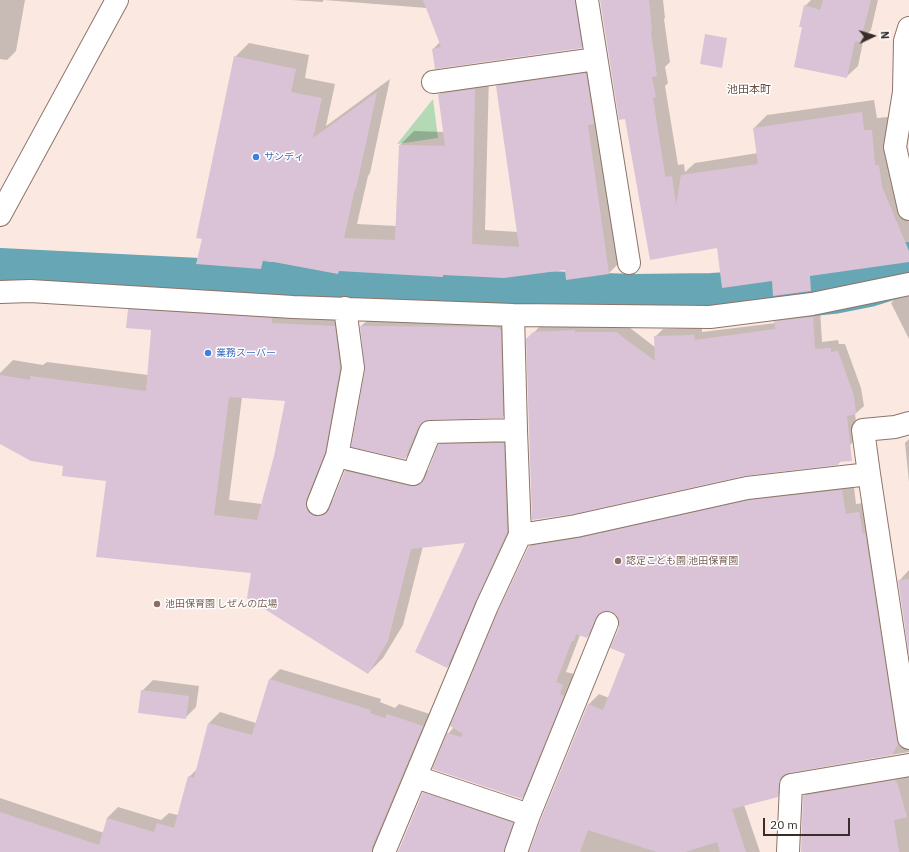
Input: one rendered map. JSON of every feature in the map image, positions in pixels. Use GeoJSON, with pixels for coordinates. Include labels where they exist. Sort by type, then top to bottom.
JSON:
{"type":"FeatureCollection","features":[{"type":"Feature","properties":{"kind":"street"},"geometry":{"type":"LineString","coordinates":[[0,215],[117,0]]}},
{"type":"Feature","properties":{"kind":"street"},"geometry":{"type":"LineString","coordinates":[[586,0],[629,263]]}},
{"type":"Feature","properties":{"kind":"street"},"geometry":{"type":"LineString","coordinates":[[909,28],[905,41],[904,92],[895,147],[909,210]]}},
{"type":"Feature","properties":{"kind":"street"},"geometry":{"type":"LineString","coordinates":[[434,82],[596,59]]}},
{"type":"Feature","properties":{"kind":"street"},"geometry":{"type":"LineString","coordinates":[[0,292],[30,291],[282,306],[513,315],[710,317],[812,304],[909,284]]}},
{"type":"Feature","properties":{"kind":"street"},"geometry":{"type":"LineString","coordinates":[[318,504],[337,456],[353,368],[345,308]]}},
{"type":"Feature","properties":{"kind":"street"},"geometry":{"type":"LineString","coordinates":[[384,852],[486,606],[520,535],[513,315]]}},
{"type":"Feature","properties":{"kind":"street"},"geometry":{"type":"LineString","coordinates":[[909,423],[895,427],[863,430],[909,738]]}},
{"type":"Feature","properties":{"kind":"street"},"geometry":{"type":"LineString","coordinates":[[337,456],[413,474],[430,432],[516,430]]}},
{"type":"Feature","properties":{"kind":"street"},"geometry":{"type":"LineString","coordinates":[[520,535],[576,526],[747,488],[869,474]]}},
{"type":"Feature","properties":{"kind":"street"},"geometry":{"type":"LineString","coordinates":[[516,852],[529,815],[607,623]]}},
{"type":"Feature","properties":{"kind":"street"},"geometry":{"type":"LineString","coordinates":[[788,852],[790,785],[909,765]]}},
{"type":"Feature","properties":{"kind":"street"},"geometry":{"type":"LineString","coordinates":[[416,777],[529,815]]}},
{"type":"Feature","properties":{"kind":"green space"},"geometry":{"type":"Polygon","coordinates":[[[433,99],[438,138],[397,144],[433,99]]]}},
{"type":"Feature","properties":{"kind":"building"},"geometry":{"type":"Polygon","coordinates":[[[423,0],[575,0],[582,48],[435,69],[432,49],[441,47],[423,0]]]}},
{"type":"Feature","properties":{"kind":"building"},"geometry":{"type":"Polygon","coordinates":[[[600,0],[649,0],[651,32],[657,76],[652,77],[656,97],[653,98],[665,177],[672,176],[676,205],[681,175],[758,164],[753,128],[862,112],[864,130],[872,130],[875,165],[879,165],[882,187],[909,251],[909,262],[810,276],[811,291],[773,296],[772,281],[722,288],[717,248],[650,260],[625,119],[619,120],[600,0]]]}},
{"type":"Feature","properties":{"kind":"building"},"geometry":{"type":"Polygon","coordinates":[[[823,0],[871,0],[860,42],[855,41],[847,78],[794,67],[802,27],[799,27],[804,5],[820,10],[823,0]]]}},
{"type":"Feature","properties":{"kind":"building"},"geometry":{"type":"Polygon","coordinates":[[[705,34],[727,38],[722,68],[700,64],[705,34]]]}},
{"type":"Feature","properties":{"kind":"building"},"geometry":{"type":"Polygon","coordinates":[[[234,56],[296,69],[291,92],[322,98],[313,138],[377,92],[344,238],[395,240],[399,145],[445,146],[438,94],[475,89],[472,244],[519,247],[496,86],[586,73],[594,124],[588,125],[609,274],[566,280],[565,270],[504,278],[443,275],[443,277],[339,271],[338,274],[263,260],[261,269],[196,264],[202,239],[196,238],[234,56]]]}},
{"type":"Feature","properties":{"kind":"building"},"geometry":{"type":"Polygon","coordinates":[[[128,309],[272,318],[272,323],[335,326],[340,368],[325,453],[306,500],[308,511],[314,516],[325,514],[329,509],[345,471],[410,486],[416,486],[421,484],[425,479],[438,444],[504,443],[507,532],[447,668],[415,652],[465,543],[411,549],[388,641],[368,674],[247,598],[251,573],[96,557],[106,481],[62,476],[63,466],[31,461],[0,444],[0,375],[30,380],[30,376],[146,391],[151,330],[126,328],[128,309]],[[229,397],[214,515],[257,520],[274,456],[285,401],[229,397]]]}},
{"type":"Feature","properties":{"kind":"building"},"geometry":{"type":"Polygon","coordinates":[[[813,317],[815,349],[831,348],[831,352],[838,351],[854,396],[856,414],[847,416],[852,461],[838,462],[838,465],[744,476],[574,514],[532,520],[526,339],[533,332],[575,330],[575,332],[616,332],[655,361],[654,336],[694,335],[695,340],[775,329],[774,321],[813,317]]]}},
{"type":"Feature","properties":{"kind":"building"},"geometry":{"type":"Polygon","coordinates":[[[360,326],[497,327],[501,330],[503,418],[430,420],[423,422],[418,427],[405,459],[351,447],[365,370],[360,326]]]}},
{"type":"Feature","properties":{"kind":"building"},"geometry":{"type":"Polygon","coordinates":[[[842,490],[846,514],[859,512],[863,534],[865,533],[898,744],[892,755],[783,775],[780,779],[778,797],[732,809],[746,852],[720,852],[717,842],[685,852],[657,852],[588,830],[580,852],[529,852],[588,704],[603,710],[625,654],[610,648],[619,628],[619,622],[617,615],[606,611],[600,613],[596,618],[587,638],[576,634],[574,641],[572,641],[556,682],[563,685],[560,694],[564,696],[522,799],[432,769],[447,733],[461,737],[463,734],[450,726],[498,611],[529,546],[579,538],[749,500],[842,490]]]}},
{"type":"Feature","properties":{"kind":"building"},"geometry":{"type":"Polygon","coordinates":[[[909,579],[909,655],[898,580],[909,579]]]}},
{"type":"Feature","properties":{"kind":"building"},"geometry":{"type":"Polygon","coordinates":[[[269,679],[371,710],[370,713],[385,718],[387,714],[423,726],[372,847],[372,852],[0,852],[0,812],[99,845],[107,818],[154,832],[157,823],[174,828],[188,776],[194,778],[208,723],[252,735],[269,679]]]}},
{"type":"Feature","properties":{"kind":"building"},"geometry":{"type":"Polygon","coordinates":[[[141,690],[189,696],[186,719],[138,713],[141,690]]]}},
{"type":"Feature","properties":{"kind":"building"},"geometry":{"type":"Polygon","coordinates":[[[894,780],[897,782],[907,817],[894,820],[899,852],[801,852],[803,796],[894,780]]]}},
{"type":"Feature","properties":{"kind":"building"},"geometry":{"type":"Polygon","coordinates":[[[423,792],[513,823],[504,852],[398,852],[423,792]]]}},
{"type":"Feature","properties":{"kind":"waterway"},"geometry":{"type":"LineString","coordinates":[[0,274],[278,288],[633,300],[747,297],[833,288],[868,281],[909,268]]}},
{"type":"Feature","properties":{"kind":"place","name":"サンディ"},"geometry":{"type":"Point","coordinates":[256,157]}},
{"type":"Feature","properties":{"kind":"place","name":"業務スーパー"},"geometry":{"type":"Point","coordinates":[208,353]}},
{"type":"Feature","properties":{"kind":"place","name":"認定こども園 池田保育園"},"geometry":{"type":"Point","coordinates":[618,561]}},
{"type":"Feature","properties":{"kind":"place","name":"池田保育園 しぜんの広場"},"geometry":{"type":"Point","coordinates":[157,604]}},
{"type":"Feature","properties":{"kind":"district","name":"池田本町"},"geometry":{"type":"Point","coordinates":[749,90]}}]}
